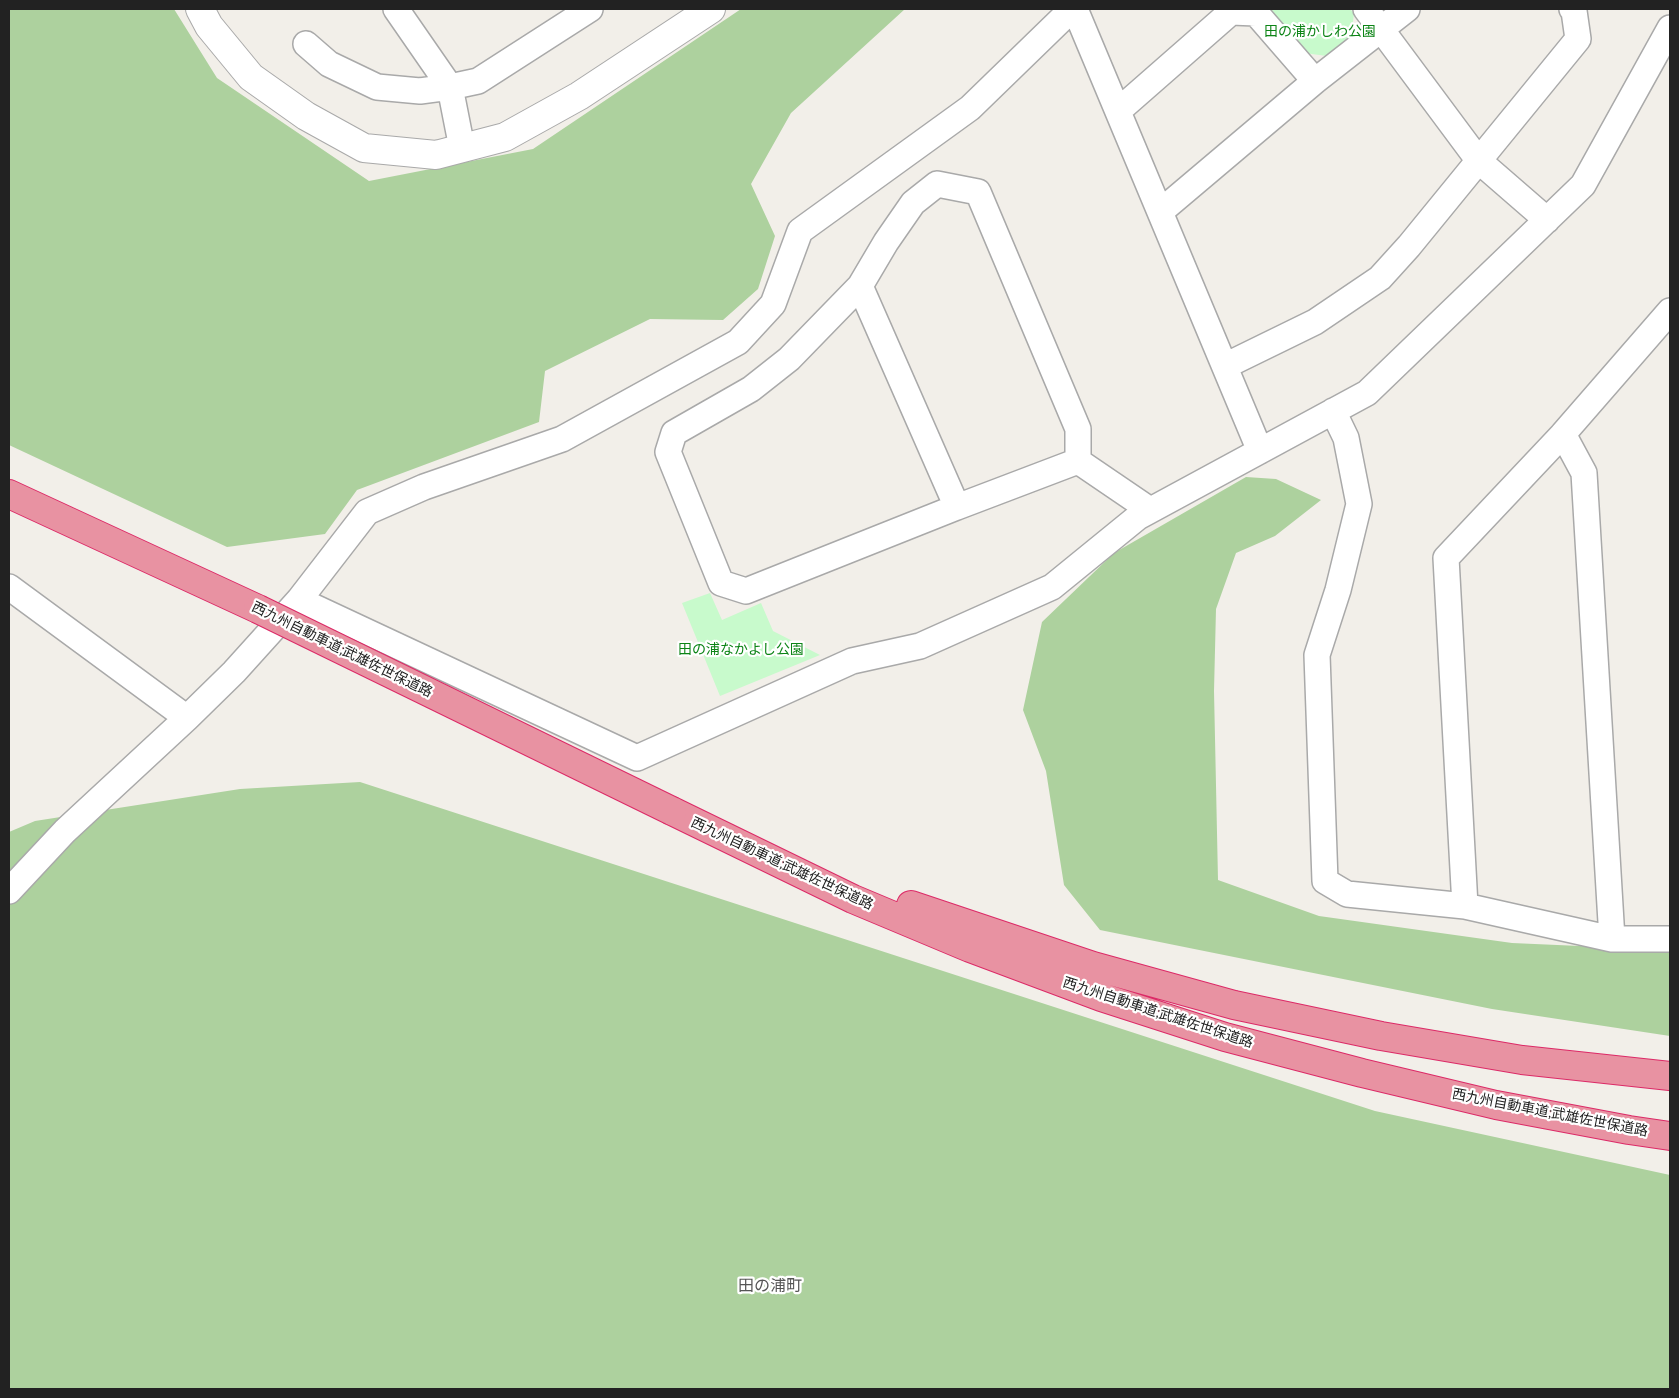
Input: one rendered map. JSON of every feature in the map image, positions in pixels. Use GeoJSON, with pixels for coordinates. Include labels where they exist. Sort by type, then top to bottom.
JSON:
{"type":"FeatureCollection","features":[{"type":"Feature","properties":{"kind":"highway","name":"西九州自動車道;武雄佐世保道路"},"geometry":{"type":"LineString","coordinates":[[9,494],[258,609],[853,899],[970,948],[1101,997],[1225,1037],[1362,1074],[1496,1104],[1629,1130],[1670,1136]]}},
{"type":"Feature","properties":{"kind":"highway","name":"西九州自動車道;武雄佐世保道路"},"geometry":{"type":"LineString","coordinates":[[672,811],[843,880],[967,925],[1093,966],[1234,1006],[1381,1036],[1522,1060],[1670,1076]]}},
{"type":"Feature","properties":{"kind":"highway"},"geometry":{"type":"LineString","coordinates":[[1093,966],[1204,1004],[1392,1052],[1494,1069],[1670,1093]]}},
{"type":"Feature","properties":{"kind":"street"},"geometry":{"type":"LineString","coordinates":[[200,9],[209,26],[250,77],[306,116],[364,148],[436,155],[504,137],[579,96],[711,9]]}},
{"type":"Feature","properties":{"kind":"street"},"geometry":{"type":"LineString","coordinates":[[396,9],[450,87],[462,148]]}},
{"type":"Feature","properties":{"kind":"street"},"geometry":{"type":"LineString","coordinates":[[306,44],[329,64],[377,87],[420,91],[478,81],[590,9]]}},
{"type":"Feature","properties":{"kind":"street"},"geometry":{"type":"LineString","coordinates":[[9,891],[65,831],[234,672],[299,600],[367,512],[424,487],[562,439],[738,342],[773,304],[800,231],[970,108],[1074,9],[1260,451]]}},
{"type":"Feature","properties":{"kind":"street"},"geometry":{"type":"LineString","coordinates":[[1160,212],[1316,81],[1374,18],[1407,9]]}},
{"type":"Feature","properties":{"kind":"street"},"geometry":{"type":"LineString","coordinates":[[1225,366],[1315,322],[1380,278],[1410,246],[1578,39],[1574,11],[1572,9]]}},
{"type":"Feature","properties":{"kind":"street"},"geometry":{"type":"LineString","coordinates":[[1118,111],[1231,12],[1256,13],[1316,81]]}},
{"type":"Feature","properties":{"kind":"street"},"geometry":{"type":"LineString","coordinates":[[1374,18],[1479,161],[1547,220]]}},
{"type":"Feature","properties":{"kind":"street"},"geometry":{"type":"LineString","coordinates":[[299,600],[636,758],[852,661],[920,646],[1052,588],[1138,517],[1367,393],[1583,186],[1670,28]]}},
{"type":"Feature","properties":{"kind":"street"},"geometry":{"type":"LineString","coordinates":[[937,184],[978,192],[1078,429],[1078,461],[746,591],[721,583],[668,452],[674,433],[751,389],[789,359],[860,286],[886,242],[913,203],[937,184]]}},
{"type":"Feature","properties":{"kind":"street"},"geometry":{"type":"LineString","coordinates":[[860,286],[957,507]]}},
{"type":"Feature","properties":{"kind":"street"},"geometry":{"type":"LineString","coordinates":[[1465,906],[1446,558],[1563,434],[1670,311]]}},
{"type":"Feature","properties":{"kind":"street"},"geometry":{"type":"LineString","coordinates":[[1333,412],[1346,438],[1359,504],[1338,590],[1317,655],[1325,881],[1347,894],[1465,906],[1612,939],[1670,939]]}},
{"type":"Feature","properties":{"kind":"street"},"geometry":{"type":"LineString","coordinates":[[1563,434],[1584,473],[1612,939]]}},
{"type":"Feature","properties":{"kind":"street"},"geometry":{"type":"LineString","coordinates":[[1078,461],[1150,510]]}},
{"type":"Feature","properties":{"kind":"street"},"geometry":{"type":"LineString","coordinates":[[9,587],[187,718]]}},
{"type":"Feature","properties":{"kind":"green space"},"geometry":{"type":"Polygon","coordinates":[[[9,9],[174,9],[217,78],[369,181],[533,149],[741,9],[905,9],[791,113],[751,184],[775,236],[758,289],[723,320],[650,319],[545,371],[539,422],[357,490],[325,534],[227,547],[9,445],[9,9]]]}},
{"type":"Feature","properties":{"kind":"green space","name":"田の浦かしわ公園"},"geometry":{"type":"Polygon","coordinates":[[[1271,9],[1350,9],[1354,13],[1351,39],[1327,56],[1304,53],[1271,9]]]}},
{"type":"Feature","properties":{"kind":"green space"},"geometry":{"type":"Polygon","coordinates":[[[1246,477],[1276,479],[1321,500],[1275,536],[1236,553],[1216,609],[1214,691],[1218,880],[1319,916],[1512,943],[1670,950],[1670,1036],[1492,1009],[1100,930],[1064,885],[1046,771],[1023,710],[1042,622],[1114,553],[1246,477]]]}},
{"type":"Feature","properties":{"kind":"green space","name":"田の浦なかよし公園"},"geometry":{"type":"Polygon","coordinates":[[[710,593],[722,620],[761,603],[773,631],[820,655],[720,696],[682,603],[710,593]]]}},
{"type":"Feature","properties":{"kind":"green space"},"geometry":{"type":"Polygon","coordinates":[[[360,782],[1375,1111],[1670,1175],[1670,1389],[9,1389],[9,832],[35,821],[240,789],[360,782]]]}},
{"type":"Feature","properties":{"kind":"district","name":"田の浦町"},"geometry":{"type":"Point","coordinates":[770,1286]}}]}
